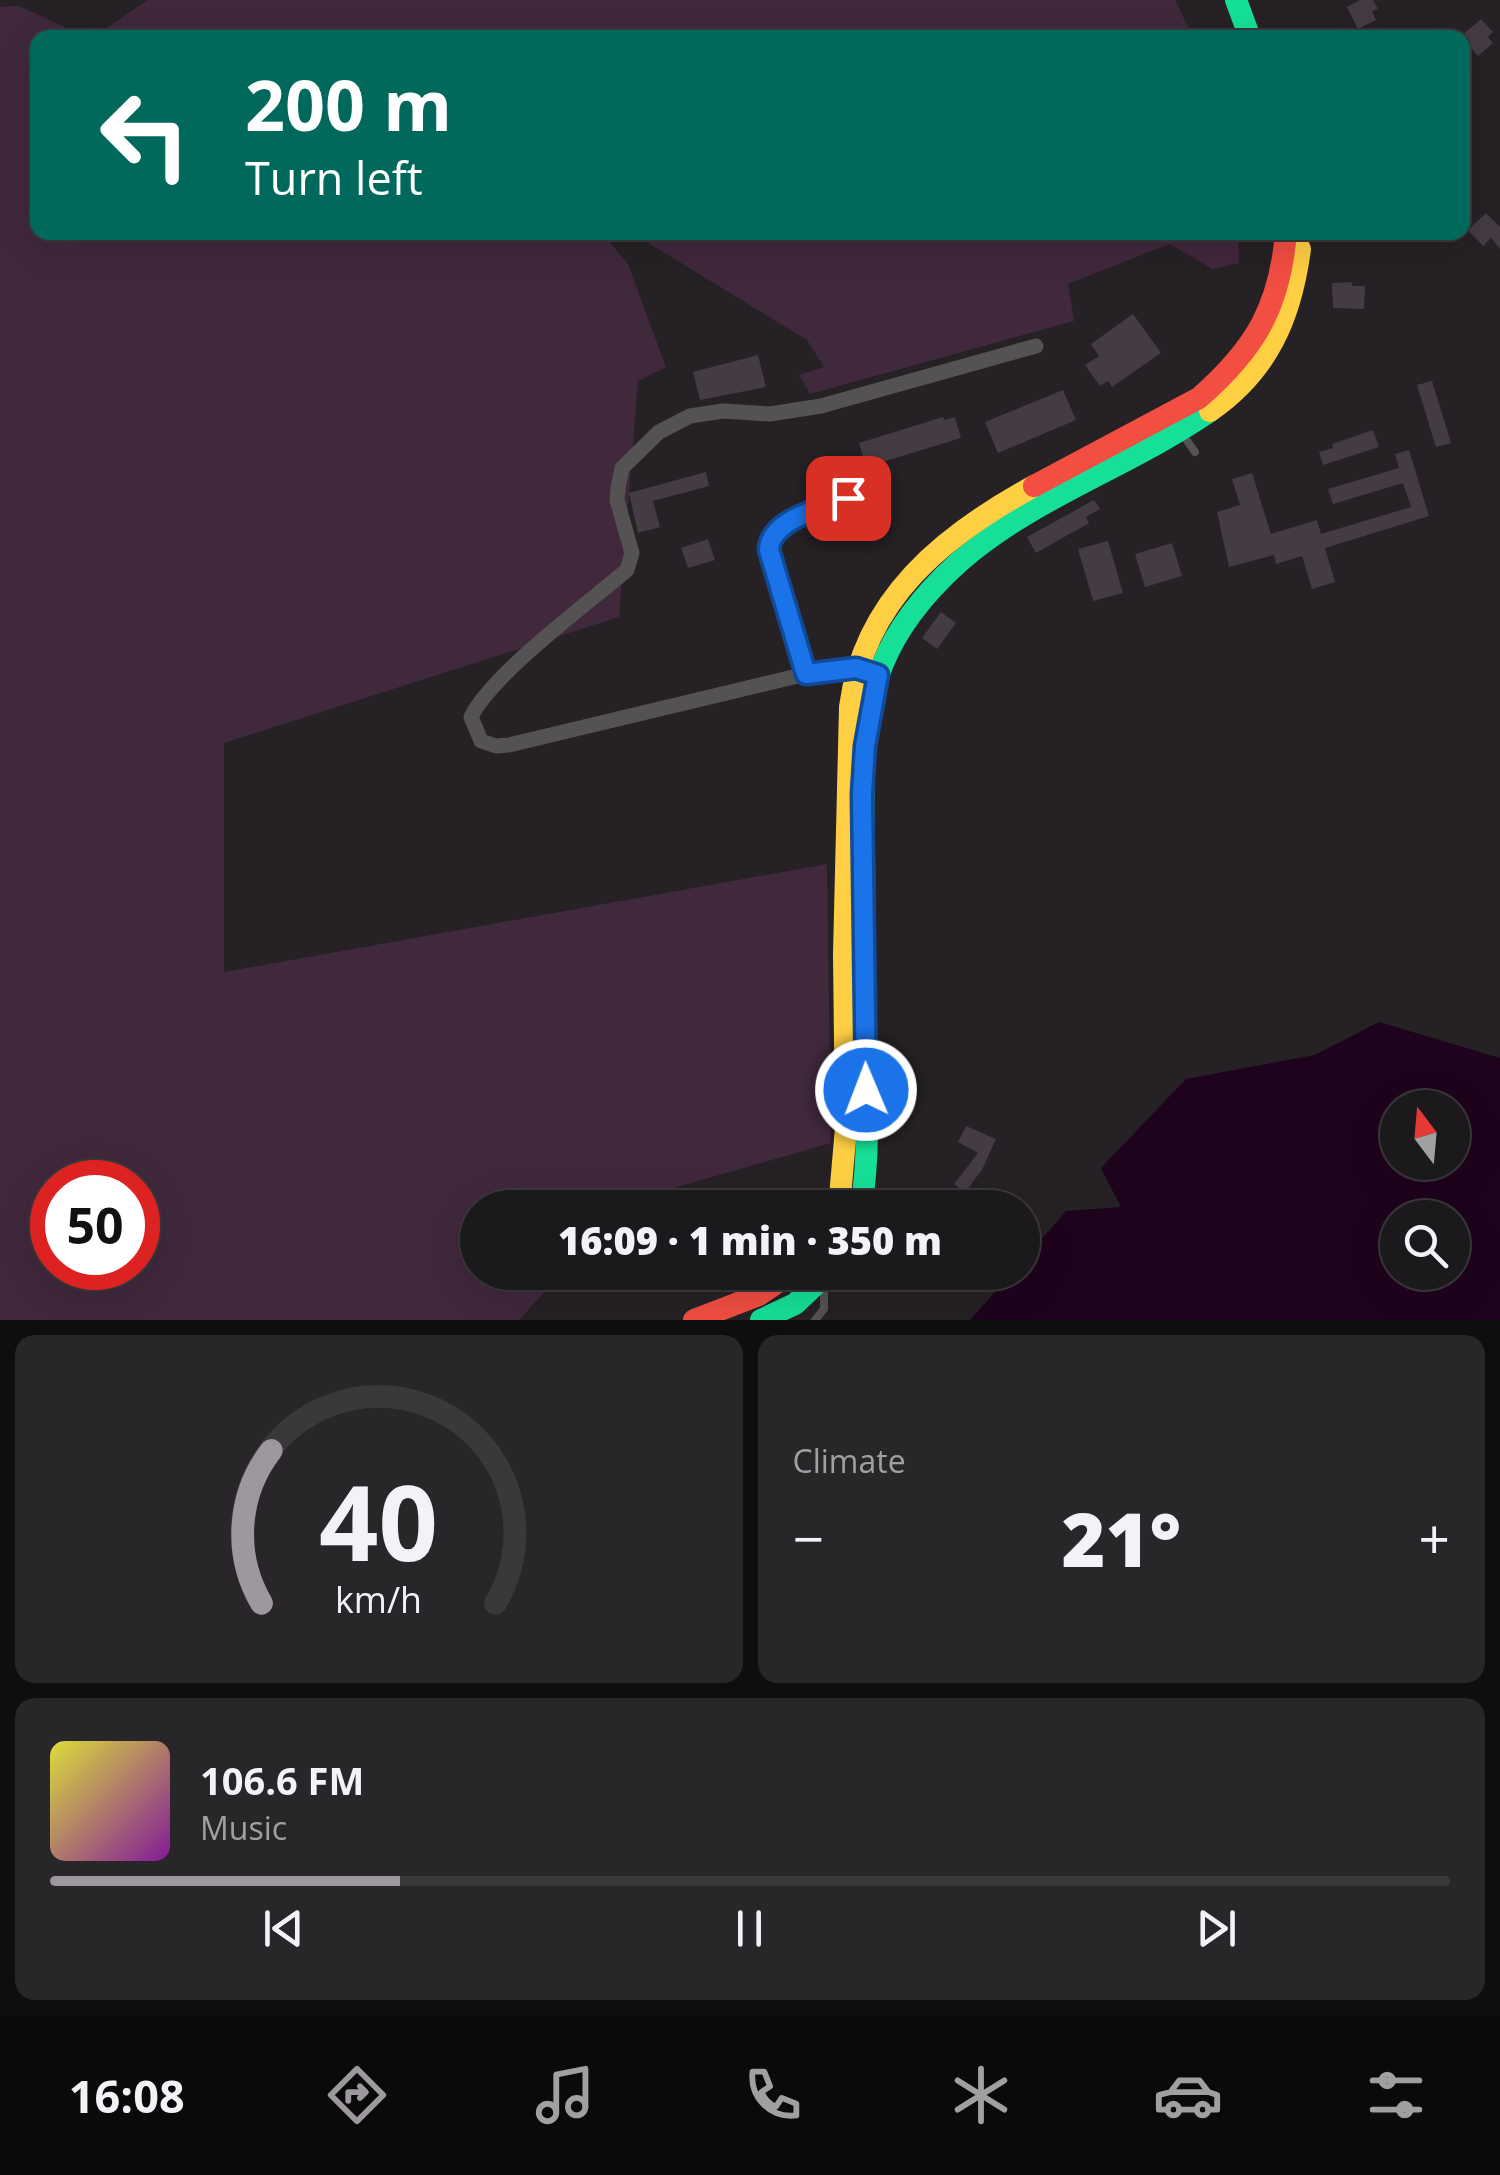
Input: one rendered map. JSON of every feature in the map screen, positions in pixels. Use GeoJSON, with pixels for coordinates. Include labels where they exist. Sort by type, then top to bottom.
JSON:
{"type":"FeatureCollection","features":[{"type":"Feature","properties":{"kind":"main road"},"geometry":{"type":"LineString","coordinates":[[1221,0],[1231,30]]}},
{"type":"Feature","properties":{"kind":"main road"},"geometry":{"type":"LineString","coordinates":[[1236,0],[1247,30]]}},
{"type":"Feature","properties":{"kind":"main road"},"geometry":{"type":"LineString","coordinates":[[1176,422],[1226,376],[1266,322],[1275,298],[1285,240]]}},
{"type":"Feature","properties":{"kind":"main road"},"geometry":{"type":"LineString","coordinates":[[841,1190],[846,1128],[846,787],[850,707],[867,672],[892,646],[914,611],[983,540],[1237,389],[1266,358],[1286,321],[1300,240]]}},
{"type":"Feature","properties":{"kind":"main road"},"geometry":{"type":"LineString","coordinates":[[862,1190],[867,1127],[862,794],[867,672]]}},
{"type":"Feature","properties":{"kind":"main road"},"geometry":{"type":"LineString","coordinates":[[694,1320],[767,1290]]}},
{"type":"Feature","properties":{"kind":"main road"},"geometry":{"type":"LineString","coordinates":[[761,1320],[794,1304],[810,1290]]}},
{"type":"Feature","properties":{"kind":"street"},"geometry":{"type":"LineString","coordinates":[[867,672],[806,674],[509,745],[480,741],[470,717],[516,665],[626,570],[632,553],[618,500],[622,468],[658,432],[690,416],[723,411],[770,414],[821,406],[1036,346]]}},
{"type":"Feature","properties":{"kind":"street"},"geometry":{"type":"LineString","coordinates":[[806,674],[769,541],[789,522],[848,498]]}},
{"type":"Feature","properties":{"kind":"lane"},"geometry":{"type":"LineString","coordinates":[[1176,422],[1196,452]]}},
{"type":"Feature","properties":{"kind":"lane"},"geometry":{"type":"LineString","coordinates":[[815,1320],[824,1310],[825,1290]]}},
{"type":"Feature","properties":{"kind":"shaded area"},"geometry":{"type":"Polygon","coordinates":[[[148,0],[1175,0],[1190,30],[103,30],[148,0]]]}},
{"type":"Feature","properties":{"kind":"shaded area"},"geometry":{"type":"Polygon","coordinates":[[[19,6],[71,30],[30,30],[30,240],[608,240],[628,264],[666,367],[638,381],[619,617],[224,743],[224,972],[827,864],[831,1143],[666,1190],[460,1190],[460,1290],[546,1290],[519,1320],[0,1320],[0,7],[19,6]]]}},
{"type":"Feature","properties":{"kind":"shaded area"},"geometry":{"type":"Polygon","coordinates":[[[647,240],[1238,240],[1239,263],[1212,269],[1170,244],[1068,284],[1074,321],[810,394],[799,375],[824,367],[807,340],[647,240]]]}},
{"type":"Feature","properties":{"kind":"shaded area"},"geometry":{"type":"Polygon","coordinates":[[[1379,1022],[1500,1058],[1500,1320],[970,1320],[997,1290],[1040,1290],[1040,1241],[1066,1211],[1121,1207],[1101,1168],[1186,1079],[1315,1055],[1379,1022]]]}},
{"type":"Feature","properties":{"kind":"building"},"geometry":{"type":"Polygon","coordinates":[[[1360,0],[1373,0],[1378,9],[1372,11],[1376,20],[1358,29],[1347,7],[1360,0]]]}},
{"type":"Feature","properties":{"kind":"building"},"geometry":{"type":"Polygon","coordinates":[[[1481,19],[1493,32],[1488,37],[1493,43],[1478,56],[1470,47],[1468,30],[1481,19]]]}},
{"type":"Feature","properties":{"kind":"building"},"geometry":{"type":"Polygon","coordinates":[[[1486,213],[1500,227],[1500,249],[1491,238],[1483,246],[1470,228],[1486,213]]]}},
{"type":"Feature","properties":{"kind":"building"},"geometry":{"type":"Polygon","coordinates":[[[1352,282],[1352,286],[1365,286],[1364,309],[1333,308],[1332,283],[1352,282]]]}},
{"type":"Feature","properties":{"kind":"building"},"geometry":{"type":"Polygon","coordinates":[[[1133,314],[1161,353],[1112,387],[1108,381],[1100,386],[1085,365],[1099,356],[1091,344],[1133,314]]]}},
{"type":"Feature","properties":{"kind":"building"},"geometry":{"type":"Polygon","coordinates":[[[758,355],[766,387],[700,400],[693,372],[758,355]]]}},
{"type":"Feature","properties":{"kind":"building"},"geometry":{"type":"Polygon","coordinates":[[[1432,381],[1451,443],[1436,447],[1417,385],[1432,381]]]}},
{"type":"Feature","properties":{"kind":"building"},"geometry":{"type":"Polygon","coordinates":[[[1063,390],[1076,420],[998,453],[985,422],[1063,390]]]}},
{"type":"Feature","properties":{"kind":"building"},"geometry":{"type":"Polygon","coordinates":[[[943,417],[955,417],[961,438],[866,467],[859,443],[943,417]]]}},
{"type":"Feature","properties":{"kind":"building"},"geometry":{"type":"Polygon","coordinates":[[[1373,430],[1379,447],[1323,465],[1319,452],[1373,430]]]}},
{"type":"Feature","properties":{"kind":"building"},"geometry":{"type":"Polygon","coordinates":[[[1409,450],[1429,516],[1325,548],[1335,582],[1312,589],[1302,556],[1276,564],[1274,555],[1229,567],[1217,512],[1240,505],[1232,479],[1252,473],[1271,534],[1317,520],[1321,534],[1411,507],[1403,483],[1333,504],[1328,489],[1399,468],[1395,454],[1409,450]]]}},
{"type":"Feature","properties":{"kind":"building"},"geometry":{"type":"Polygon","coordinates":[[[706,472],[709,486],[653,501],[660,527],[638,533],[629,493],[706,472]]]}},
{"type":"Feature","properties":{"kind":"building"},"geometry":{"type":"Polygon","coordinates":[[[1094,500],[1100,509],[1086,517],[1089,523],[1036,553],[1027,537],[1094,500]]]}},
{"type":"Feature","properties":{"kind":"building"},"geometry":{"type":"Polygon","coordinates":[[[708,539],[715,560],[688,568],[681,548],[708,539]]]}},
{"type":"Feature","properties":{"kind":"building"},"geometry":{"type":"Polygon","coordinates":[[[1108,541],[1123,593],[1093,601],[1078,549],[1108,541]]]}},
{"type":"Feature","properties":{"kind":"building"},"geometry":{"type":"Polygon","coordinates":[[[1172,543],[1182,576],[1145,587],[1135,554],[1172,543]]]}},
{"type":"Feature","properties":{"kind":"building"},"geometry":{"type":"Polygon","coordinates":[[[941,612],[956,623],[937,649],[922,638],[941,612]]]}},
{"type":"Feature","properties":{"kind":"building"},"geometry":{"type":"Polygon","coordinates":[[[966,1126],[996,1139],[982,1170],[967,1190],[954,1184],[978,1153],[958,1142],[966,1126]]]}},
{"type":"Feature","properties":{"kind":"traffic: fast"},"geometry":{"type":"LineString","coordinates":[[1236,0],[1247,30]]}},
{"type":"Feature","properties":{"kind":"traffic: fast"},"geometry":{"type":"LineString","coordinates":[[863,1190],[867,1140],[864,758],[870,711],[882,666],[905,623],[924,598],[987,540],[1210,411]]}},
{"type":"Feature","properties":{"kind":"traffic: fast"},"geometry":{"type":"LineString","coordinates":[[761,1320],[795,1304],[810,1290]]}},
{"type":"Feature","properties":{"kind":"traffic: slow"},"geometry":{"type":"LineString","coordinates":[[1210,411],[1262,360],[1283,320],[1300,249]]}},
{"type":"Feature","properties":{"kind":"traffic: slow"},"geometry":{"type":"LineString","coordinates":[[841,1190],[846,1128],[844,954],[850,707],[858,669],[872,634],[914,574],[969,526],[1034,486]]}},
{"type":"Feature","properties":{"kind":"traffic: jam"},"geometry":{"type":"LineString","coordinates":[[1034,486],[1199,398],[1219,380],[1250,344],[1271,305],[1285,240]]}},
{"type":"Feature","properties":{"kind":"traffic: jam"},"geometry":{"type":"LineString","coordinates":[[694,1320],[766,1290]]}},
{"type":"Feature","properties":{"kind":"route"},"geometry":{"type":"LineString","coordinates":[[848,498],[789,522],[774,533],[769,550],[806,674],[856,668],[878,675],[865,746],[862,794],[866,1090]]}}]}
